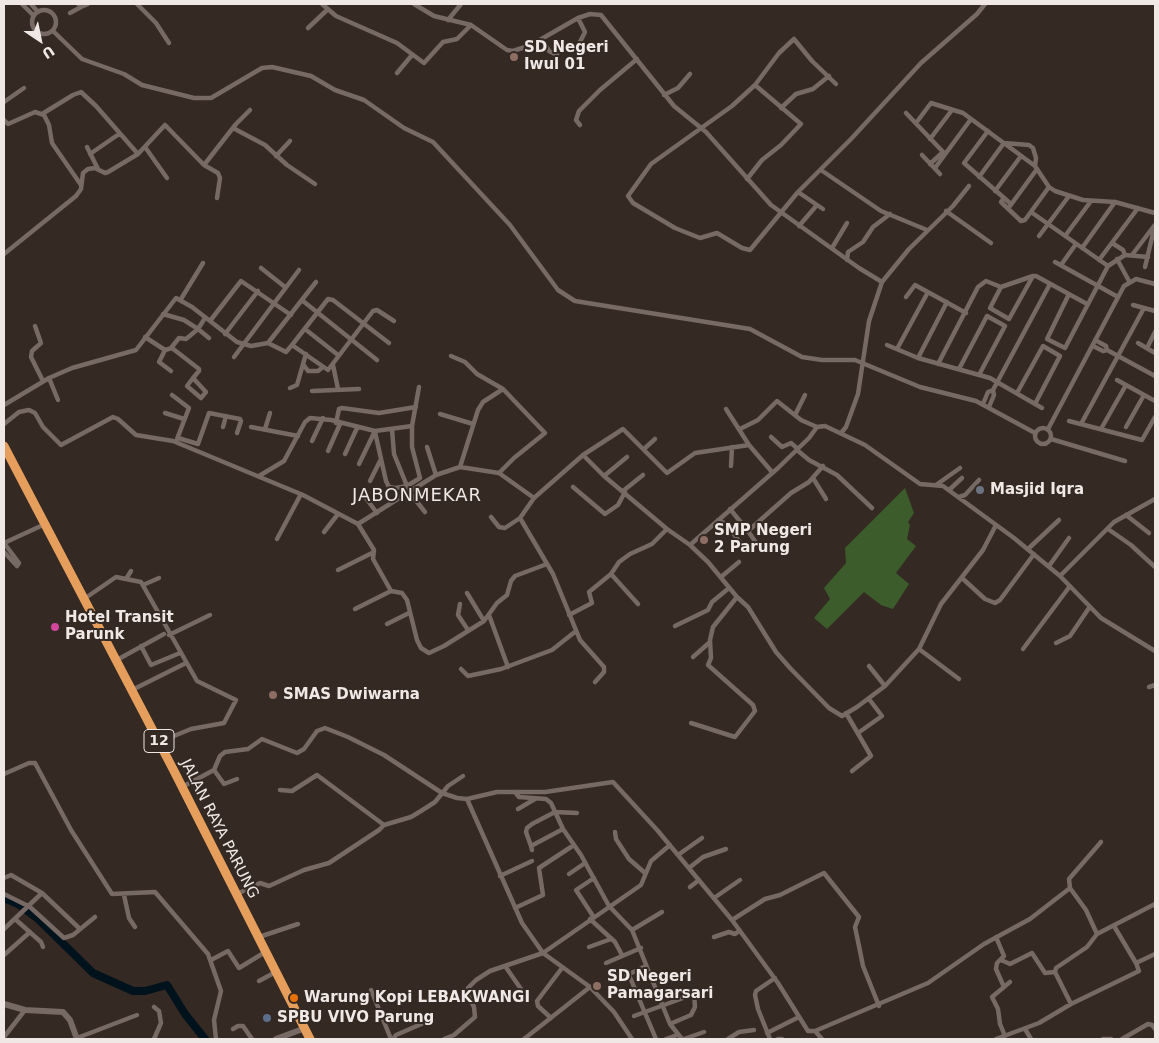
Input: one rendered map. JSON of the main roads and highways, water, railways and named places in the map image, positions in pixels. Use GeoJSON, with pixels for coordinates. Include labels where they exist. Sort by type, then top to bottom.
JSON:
{"type":"FeatureCollection","features":[{"type":"Feature","properties":{"kind":"highway","name":"JALAN RAYA PARUNG"},"geometry":{"type":"LineString","coordinates":[[4,446],[116,661],[304,1039]]}},
{"type":"Feature","properties":{"kind":"highway","name":"JALAN RAYA PARUNG"},"geometry":{"type":"LineString","coordinates":[[4,450],[84,599]]}},
{"type":"Feature","properties":{"kind":"highway","name":"JALAN RAYA PARUNG"},"geometry":{"type":"LineString","coordinates":[[116,661],[310,1039]]}},
{"type":"Feature","properties":{"kind":"main road"},"geometry":{"type":"LineString","coordinates":[[4,1004],[25,1010],[63,1012],[70,1020],[77,1039]]}},
{"type":"Feature","properties":{"kind":"main road"},"geometry":{"type":"LineString","coordinates":[[276,1039],[286,1037],[300,1030]]}},
{"type":"Feature","properties":{"kind":"waterway"},"geometry":{"type":"LineString","coordinates":[[4,898],[18,904],[37,918],[93,973],[133,991],[145,991],[167,985],[185,1014],[205,1039]]}},
{"type":"Feature","properties":{"kind":"place","name":"SD Negeri Iwul 01"},"geometry":{"type":"Point","coordinates":[514,57]}},
{"type":"Feature","properties":{"kind":"place","name":"Masjid Iqra"},"geometry":{"type":"Point","coordinates":[980,490]}},
{"type":"Feature","properties":{"kind":"place","name":"SMP Negeri 2 Parung"},"geometry":{"type":"Point","coordinates":[704,540]}},
{"type":"Feature","properties":{"kind":"place","name":"Hotel Transit Parunk"},"geometry":{"type":"Point","coordinates":[55,627]}},
{"type":"Feature","properties":{"kind":"place","name":"SMAS Dwiwarna"},"geometry":{"type":"Point","coordinates":[273,695]}},
{"type":"Feature","properties":{"kind":"place","name":"SD Negeri Pamagarsari"},"geometry":{"type":"Point","coordinates":[597,986]}},
{"type":"Feature","properties":{"kind":"place","name":"Warung Kopi LEBAKWANGI"},"geometry":{"type":"Point","coordinates":[294,998]}},
{"type":"Feature","properties":{"kind":"place","name":"SPBU VIVO Parung"},"geometry":{"type":"Point","coordinates":[267,1018]}},
{"type":"Feature","properties":{"kind":"district","name":"JABONMEKAR"},"geometry":{"type":"Point","coordinates":[417,496]}}]}
